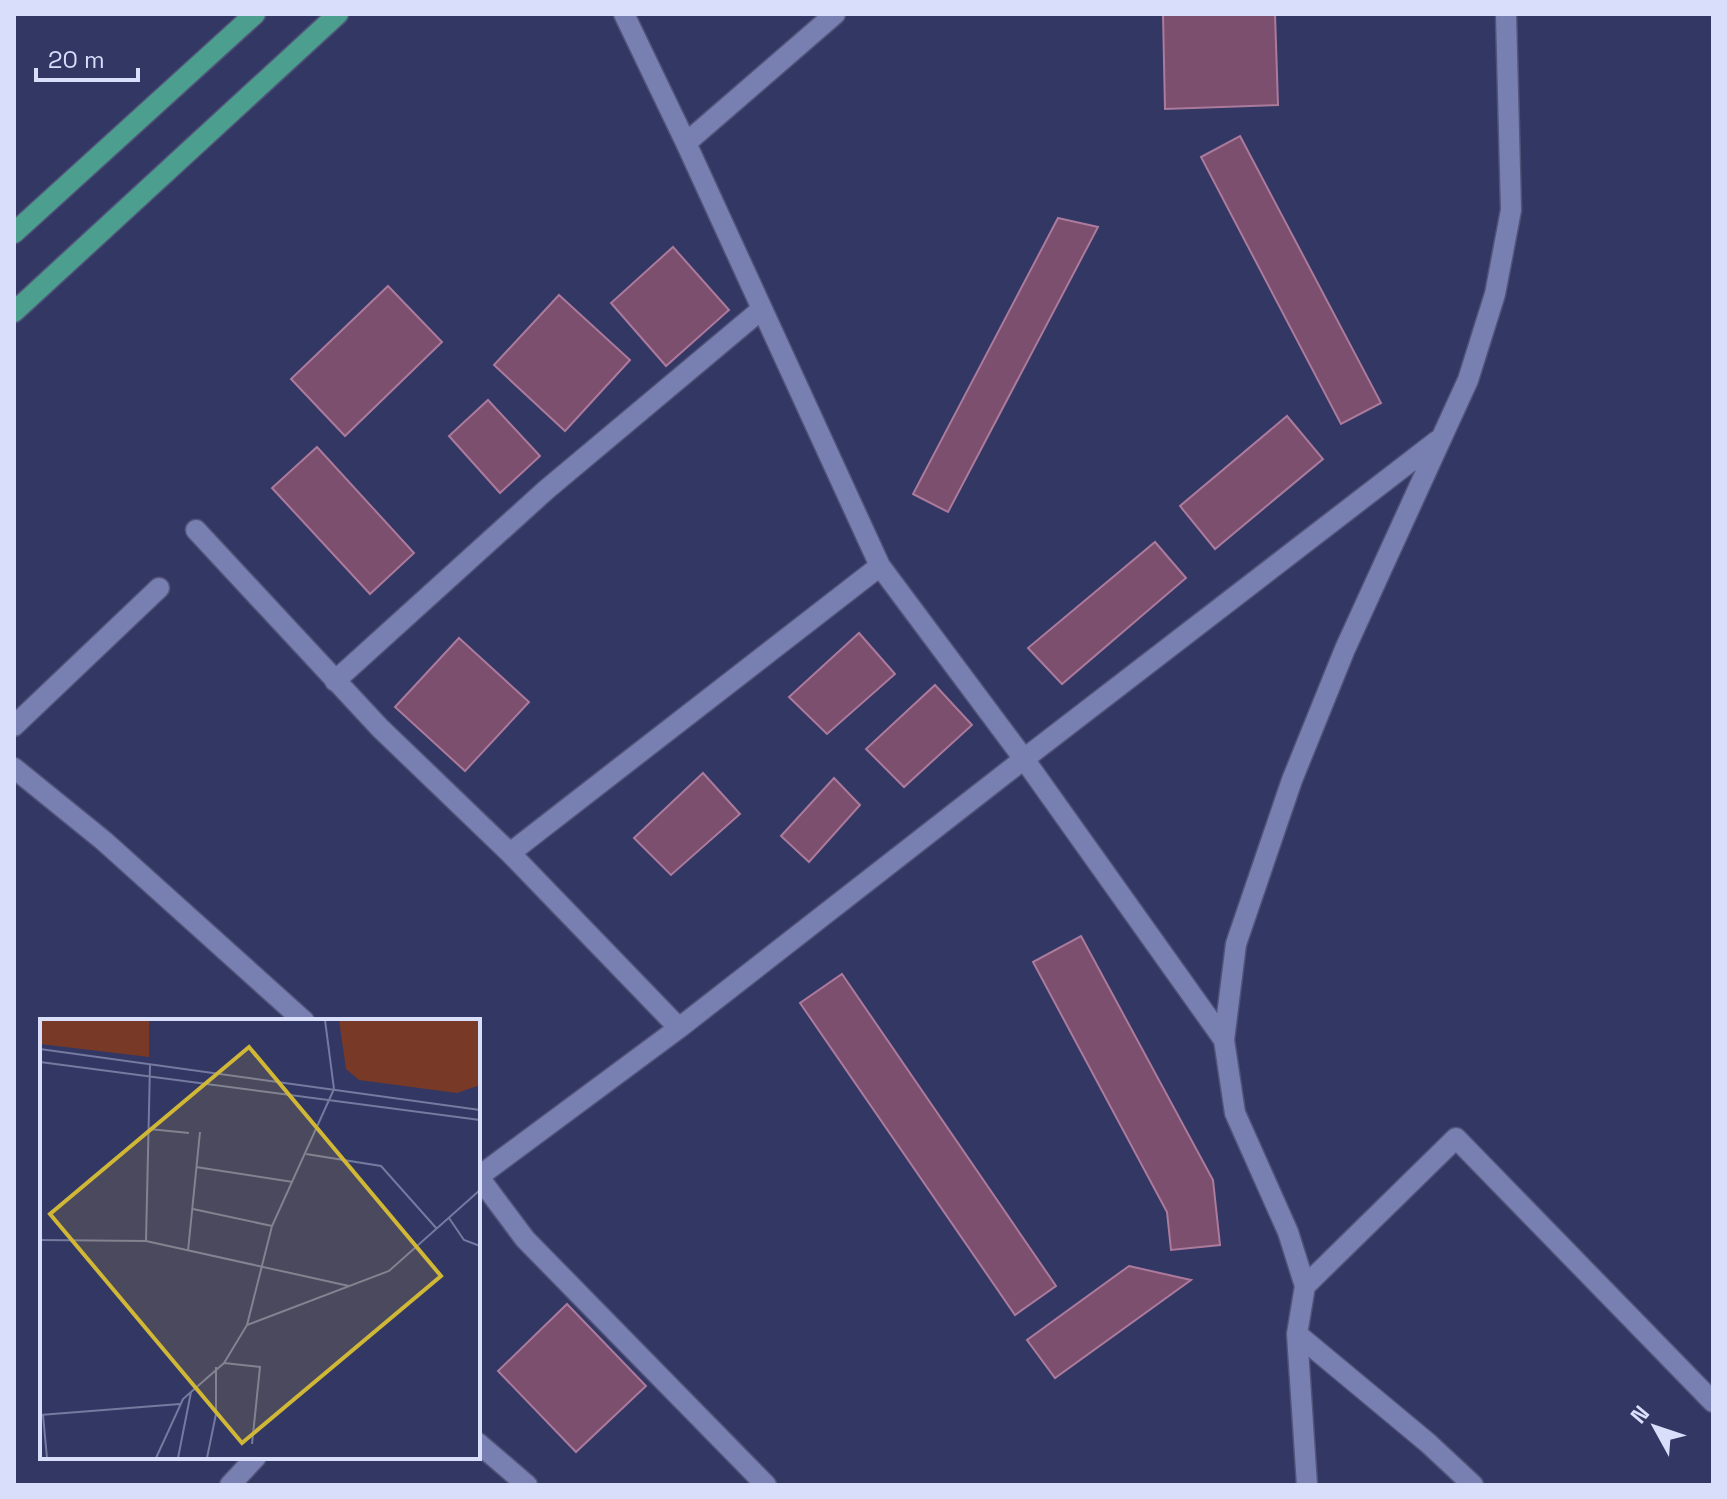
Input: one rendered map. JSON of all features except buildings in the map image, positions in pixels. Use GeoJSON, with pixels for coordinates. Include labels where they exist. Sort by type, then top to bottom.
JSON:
{"type":"FeatureCollection","features":[{"type":"Feature","properties":{"kind":"main road"},"geometry":{"type":"LineString","coordinates":[[14,233],[255,14]]}},
{"type":"Feature","properties":{"kind":"main road"},"geometry":{"type":"LineString","coordinates":[[14,312],[338,14]]}},
{"type":"Feature","properties":{"kind":"street"},"geometry":{"type":"LineString","coordinates":[[624,14],[880,566],[1024,759],[1224,1040]]}},
{"type":"Feature","properties":{"kind":"street"},"geometry":{"type":"LineString","coordinates":[[686,143],[835,14]]}},
{"type":"Feature","properties":{"kind":"street"},"geometry":{"type":"LineString","coordinates":[[1307,1485],[1297,1334],[1305,1286],[1288,1232],[1235,1113],[1224,1040],[1236,944],[1292,780],[1345,649],[1468,380],[1495,294],[1511,210],[1506,14]]}},
{"type":"Feature","properties":{"kind":"street"},"geometry":{"type":"LineString","coordinates":[[335,681],[546,490],[762,309]]}},
{"type":"Feature","properties":{"kind":"street"},"geometry":{"type":"LineString","coordinates":[[480,1176],[679,1028],[1440,438]]}},
{"type":"Feature","properties":{"kind":"street"},"geometry":{"type":"LineString","coordinates":[[196,530],[380,728],[510,853],[679,1028]]}},
{"type":"Feature","properties":{"kind":"street"},"geometry":{"type":"LineString","coordinates":[[510,853],[880,566]]}},
{"type":"Feature","properties":{"kind":"street"},"geometry":{"type":"LineString","coordinates":[[14,726],[159,588]]}},
{"type":"Feature","properties":{"kind":"street"},"geometry":{"type":"LineString","coordinates":[[14,768],[104,841],[302,1019]]}},
{"type":"Feature","properties":{"kind":"street"},"geometry":{"type":"LineString","coordinates":[[1305,1286],[1456,1138],[1713,1402]]}},
{"type":"Feature","properties":{"kind":"street"},"geometry":{"type":"LineString","coordinates":[[480,1180],[525,1239],[766,1485]]}},
{"type":"Feature","properties":{"kind":"street"},"geometry":{"type":"LineString","coordinates":[[1297,1334],[1428,1443],[1473,1485]]}},
{"type":"Feature","properties":{"kind":"street"},"geometry":{"type":"LineString","coordinates":[[480,1445],[527,1485]]}},
{"type":"Feature","properties":{"kind":"street"},"geometry":{"type":"LineString","coordinates":[[230,1485],[254,1459]]}}]}
